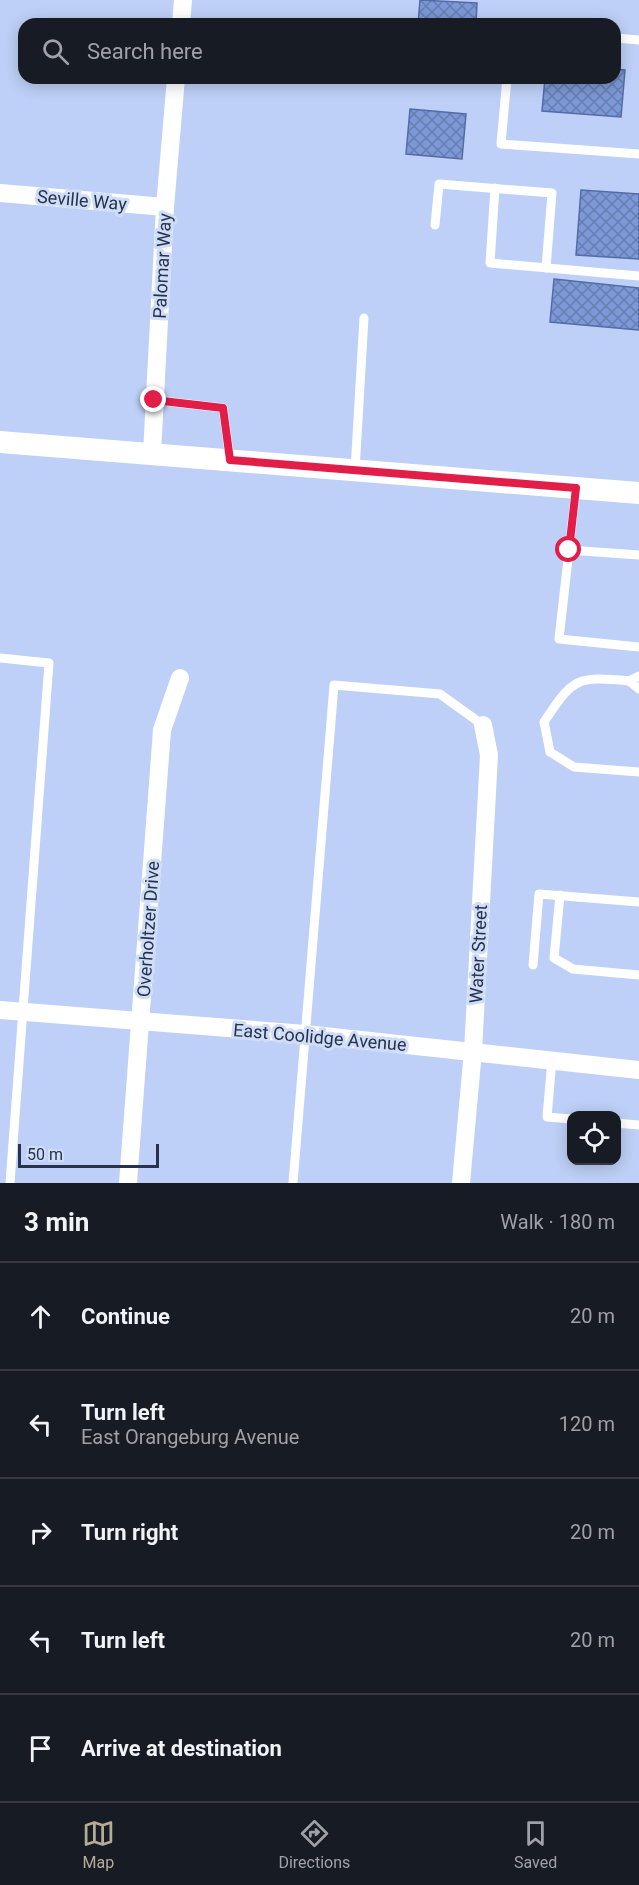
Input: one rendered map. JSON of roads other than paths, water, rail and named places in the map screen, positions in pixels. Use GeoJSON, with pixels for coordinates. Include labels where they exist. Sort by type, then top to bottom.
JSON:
{"type":"FeatureCollection","features":[{"type":"Feature","properties":{"kind":"street"},"geometry":{"type":"LineString","coordinates":[[182,18],[183,0]]}},
{"type":"Feature","properties":{"kind":"street","name":"Palomar Way"},"geometry":{"type":"LineString","coordinates":[[152,454],[165,207],[175,84]]}},
{"type":"Feature","properties":{"kind":"street","name":"Seville Way"},"geometry":{"type":"LineString","coordinates":[[0,193],[165,207]]}},
{"type":"Feature","properties":{"kind":"street"},"geometry":{"type":"LineString","coordinates":[[0,442],[639,493]]}},
{"type":"Feature","properties":{"kind":"street","name":"Overholtzer Drive"},"geometry":{"type":"LineString","coordinates":[[128,1183],[162,729],[180,678]]}},
{"type":"Feature","properties":{"kind":"street","name":"Water Street"},"geometry":{"type":"LineString","coordinates":[[461,1183],[472,1051],[489,755],[483,725]]}},
{"type":"Feature","properties":{"kind":"street","name":"East Coolidge Avenue"},"geometry":{"type":"LineString","coordinates":[[0,1010],[141,1023],[305,1034],[639,1070]]}},
{"type":"Feature","properties":{"kind":"lane"},"geometry":{"type":"LineString","coordinates":[[621,38],[639,40]]}},
{"type":"Feature","properties":{"kind":"lane"},"geometry":{"type":"LineString","coordinates":[[506,84],[501,144],[639,154]]}},
{"type":"Feature","properties":{"kind":"lane"},"geometry":{"type":"LineString","coordinates":[[435,225],[439,184],[552,193],[546,268]]}},
{"type":"Feature","properties":{"kind":"lane"},"geometry":{"type":"LineString","coordinates":[[495,188],[490,263],[639,276]]}},
{"type":"Feature","properties":{"kind":"lane"},"geometry":{"type":"LineString","coordinates":[[355,470],[364,318]]}},
{"type":"Feature","properties":{"kind":"lane"},"geometry":{"type":"LineString","coordinates":[[154,400],[223,408],[230,460]]}},
{"type":"Feature","properties":{"kind":"lane"},"geometry":{"type":"LineString","coordinates":[[576,488],[559,639],[639,647]]}},
{"type":"Feature","properties":{"kind":"lane"},"geometry":{"type":"LineString","coordinates":[[569,550],[639,555]]}},
{"type":"Feature","properties":{"kind":"lane"},"geometry":{"type":"LineString","coordinates":[[0,658],[49,663],[10,1183]]}},
{"type":"Feature","properties":{"kind":"lane"},"geometry":{"type":"LineString","coordinates":[[639,676],[629,681],[592,678],[572,684],[544,722],[550,753],[574,767],[639,772]]}},
{"type":"Feature","properties":{"kind":"lane"},"geometry":{"type":"LineString","coordinates":[[629,681],[639,689]]}},
{"type":"Feature","properties":{"kind":"lane"},"geometry":{"type":"LineString","coordinates":[[293,1183],[334,685],[440,694],[483,725]]}},
{"type":"Feature","properties":{"kind":"lane"},"geometry":{"type":"LineString","coordinates":[[533,965],[538,894],[639,902]]}},
{"type":"Feature","properties":{"kind":"lane"},"geometry":{"type":"LineString","coordinates":[[560,895],[554,958],[573,969],[639,975]]}},
{"type":"Feature","properties":{"kind":"lane"},"geometry":{"type":"LineString","coordinates":[[552,1060],[547,1117],[567,1119]]}},
{"type":"Feature","properties":{"kind":"lane"},"geometry":{"type":"LineString","coordinates":[[621,1123],[639,1125]]}}]}
